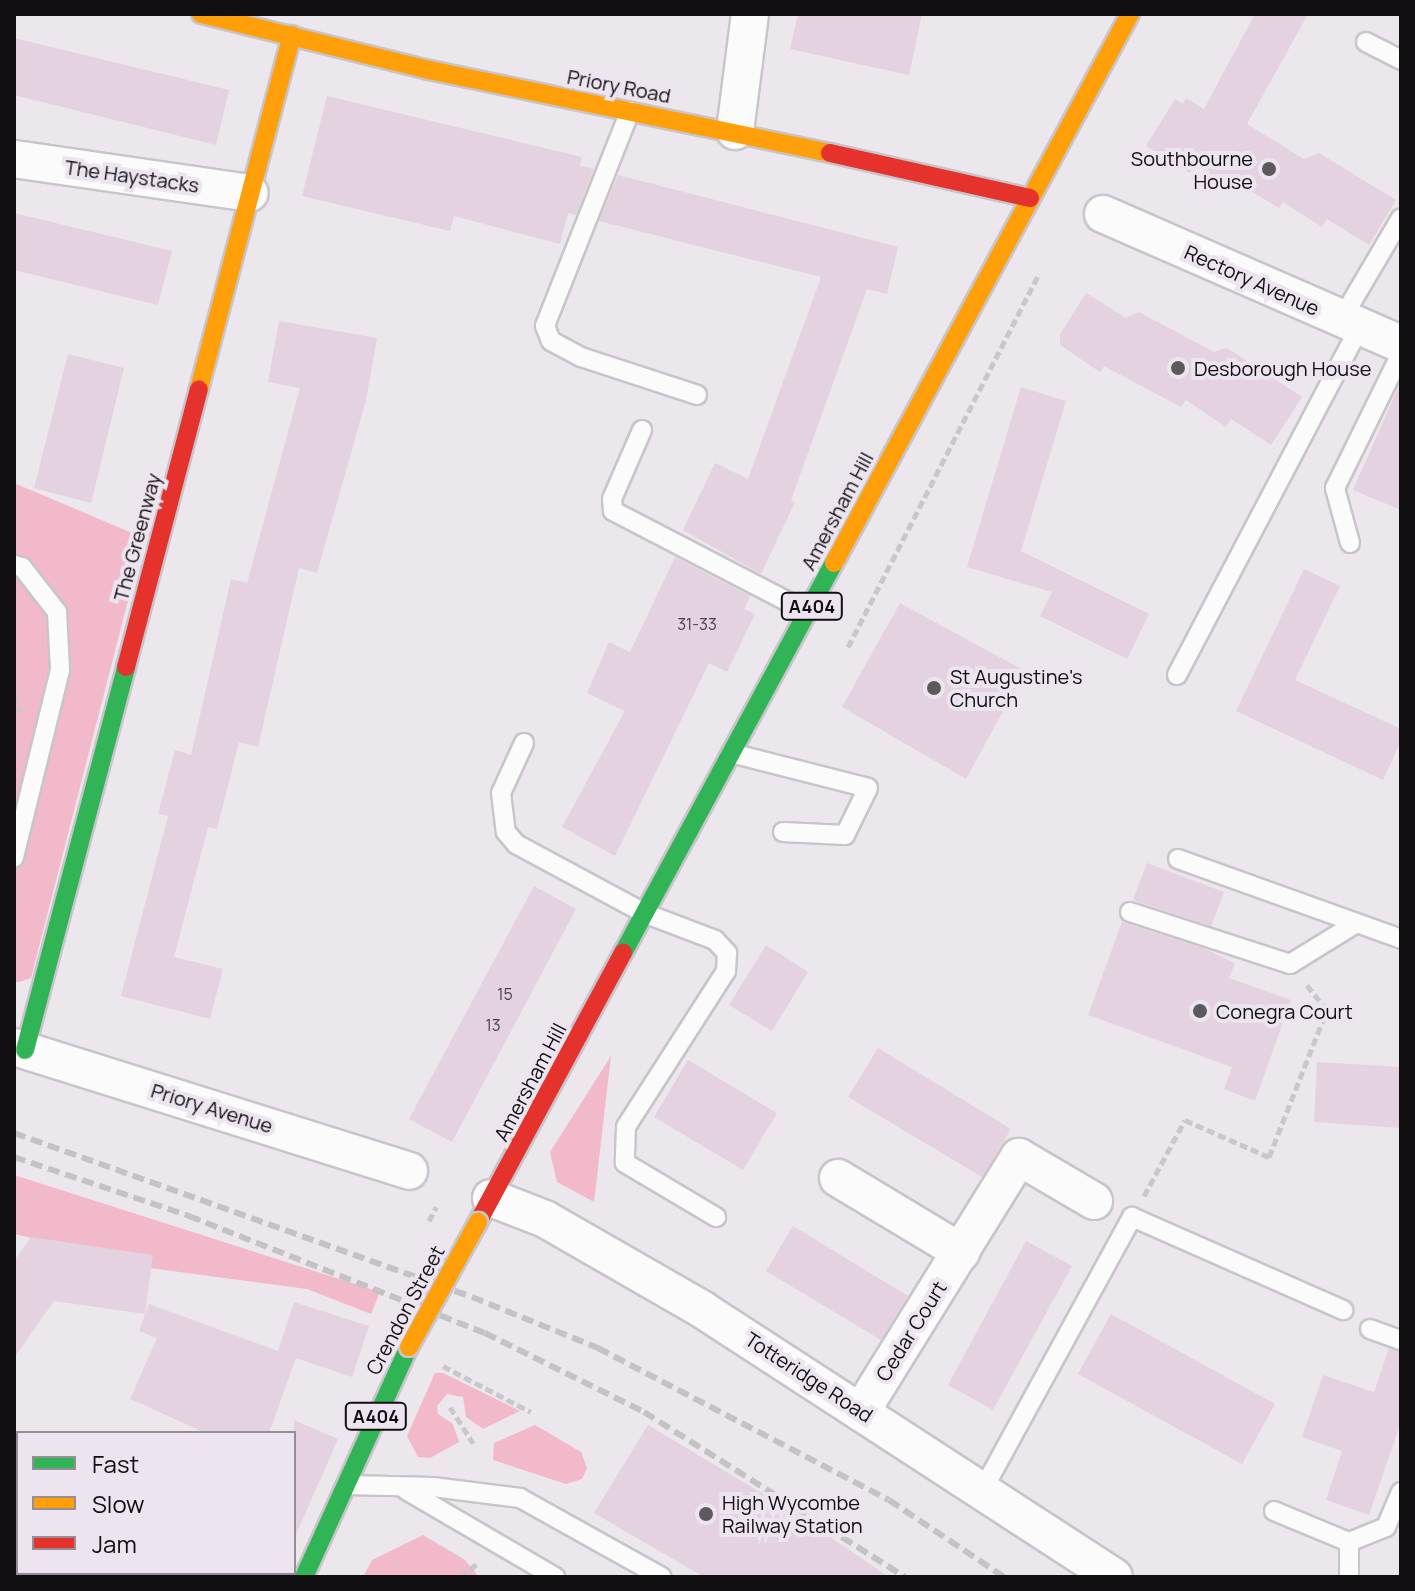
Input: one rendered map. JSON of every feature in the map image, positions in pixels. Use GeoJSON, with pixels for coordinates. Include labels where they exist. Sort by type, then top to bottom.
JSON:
{"type":"FeatureCollection","features":[{"type":"Feature","properties":{"kind":"street","name":"Priory Road"},"geometry":{"type":"LineString","coordinates":[[201,14],[1030,198]]}},
{"type":"Feature","properties":{"kind":"street"},"geometry":{"type":"LineString","coordinates":[[735,131],[750,14]]}},
{"type":"Feature","properties":{"kind":"street","name":"Amersham Hill"},"geometry":{"type":"LineString","coordinates":[[485,1210],[1130,14]]}},
{"type":"Feature","properties":{"kind":"street","name":"The Greenway"},"geometry":{"type":"LineString","coordinates":[[19,1048],[292,35]]}},
{"type":"Feature","properties":{"kind":"street","name":"The Haystacks"},"geometry":{"type":"LineString","coordinates":[[14,159],[250,193]]}},
{"type":"Feature","properties":{"kind":"street","name":"Rectory Avenue"},"geometry":{"type":"LineString","coordinates":[[1103,214],[1401,344]]}},
{"type":"Feature","properties":{"kind":"street","name":"Priory Avenue"},"geometry":{"type":"LineString","coordinates":[[19,1048],[409,1171]]}},
{"type":"Feature","properties":{"kind":"street","name":"Cedar Court"},"geometry":{"type":"LineString","coordinates":[[862,1410],[1019,1157],[1094,1201]]}},
{"type":"Feature","properties":{"kind":"street"},"geometry":{"type":"LineString","coordinates":[[838,1178],[961,1252]]}},
{"type":"Feature","properties":{"kind":"street","name":"Crendon Street"},"geometry":{"type":"LineString","coordinates":[[304,1577],[409,1347],[485,1210]]}},
{"type":"Feature","properties":{"kind":"street","name":"Totteridge Road"},"geometry":{"type":"LineString","coordinates":[[485,1210],[545,1219],[862,1410],[981,1493],[1114,1577]]}},
{"type":"Feature","properties":{"kind":"lane"},"geometry":{"type":"LineString","coordinates":[[1366,42],[1401,60]]}},
{"type":"Feature","properties":{"kind":"lane"},"geometry":{"type":"LineString","coordinates":[[630,111],[545,326],[551,341],[581,357],[697,395]]}},
{"type":"Feature","properties":{"kind":"lane"},"geometry":{"type":"LineString","coordinates":[[1177,675],[1401,218]]}},
{"type":"Feature","properties":{"kind":"lane"},"geometry":{"type":"LineString","coordinates":[[1350,543],[1335,488],[1401,354]]}},
{"type":"Feature","properties":{"kind":"lane"},"geometry":{"type":"LineString","coordinates":[[642,430],[612,499],[613,511],[808,612]]}},
{"type":"Feature","properties":{"kind":"lane"},"geometry":{"type":"LineString","coordinates":[[14,565],[22,567],[57,612],[60,670],[14,857]]}},
{"type":"Feature","properties":{"kind":"lane"},"geometry":{"type":"LineString","coordinates":[[524,743],[501,793],[506,832],[516,844],[644,913],[715,940],[727,953],[726,971],[626,1127],[625,1163],[716,1217]]}},
{"type":"Feature","properties":{"kind":"lane"},"geometry":{"type":"LineString","coordinates":[[731,753],[868,788],[845,835],[783,832]]}},
{"type":"Feature","properties":{"kind":"lane"},"geometry":{"type":"LineString","coordinates":[[1178,859],[1401,939]]}},
{"type":"Feature","properties":{"kind":"lane"},"geometry":{"type":"LineString","coordinates":[[1130,912],[1290,964],[1355,924]]}},
{"type":"Feature","properties":{"kind":"lane"},"geometry":{"type":"LineString","coordinates":[[981,1493],[1132,1217],[1343,1310]]}},
{"type":"Feature","properties":{"kind":"lane"},"geometry":{"type":"LineString","coordinates":[[1370,1329],[1401,1340]]}},
{"type":"Feature","properties":{"kind":"lane"},"geometry":{"type":"LineString","coordinates":[[346,1485],[446,1488],[520,1498],[662,1577]]}},
{"type":"Feature","properties":{"kind":"lane"},"geometry":{"type":"LineString","coordinates":[[403,1488],[555,1577]]}},
{"type":"Feature","properties":{"kind":"lane"},"geometry":{"type":"LineString","coordinates":[[1274,1511],[1349,1542],[1386,1527],[1401,1492]]}},
{"type":"Feature","properties":{"kind":"lane"},"geometry":{"type":"LineString","coordinates":[[1349,1542],[1349,1577]]}},
{"type":"Feature","properties":{"kind":"path"},"geometry":{"type":"LineString","coordinates":[[848,647],[1041,271]]}},
{"type":"Feature","properties":{"kind":"path"},"geometry":{"type":"LineString","coordinates":[[1132,1217],[1185,1120],[1269,1157],[1327,1010],[1290,964]]}},
{"type":"Feature","properties":{"kind":"path"},"geometry":{"type":"LineString","coordinates":[[440,1365],[531,1412]]}},
{"type":"Feature","properties":{"kind":"path"},"geometry":{"type":"LineString","coordinates":[[450,1407],[473,1443]]}},
{"type":"Feature","properties":{"kind":"path"},"geometry":{"type":"LineString","coordinates":[[461,1577],[485,1557]]}},
{"type":"Feature","properties":{"kind":"shaded area"},"geometry":{"type":"Polygon","coordinates":[[[14,483],[144,538],[31,978],[19,982],[14,982],[14,483]]]}},
{"type":"Feature","properties":{"kind":"shaded area"},"geometry":{"type":"Polygon","coordinates":[[[611,1056],[594,1202],[557,1182],[550,1152],[611,1056]]]}},
{"type":"Feature","properties":{"kind":"shaded area"},"geometry":{"type":"Polygon","coordinates":[[[14,1175],[380,1292],[371,1314],[307,1289],[142,1267],[134,1261],[14,1234],[14,1175]]]}},
{"type":"Feature","properties":{"kind":"shaded area"},"geometry":{"type":"Polygon","coordinates":[[[435,1373],[443,1373],[520,1411],[483,1429],[466,1417],[463,1397],[447,1394],[437,1406],[438,1414],[453,1424],[459,1442],[430,1458],[418,1457],[407,1436],[435,1373]]]}},
{"type":"Feature","properties":{"kind":"shaded area"},"geometry":{"type":"Polygon","coordinates":[[[535,1425],[581,1452],[587,1468],[582,1479],[566,1484],[493,1460],[494,1443],[535,1425]]]}},
{"type":"Feature","properties":{"kind":"shaded area"},"geometry":{"type":"Polygon","coordinates":[[[423,1535],[465,1560],[479,1577],[363,1577],[372,1560],[423,1535]]]}},
{"type":"Feature","properties":{"kind":"building"},"geometry":{"type":"Polygon","coordinates":[[[798,14],[922,14],[909,75],[790,49],[798,14]]]}},
{"type":"Feature","properties":{"kind":"building","name":"Southbourne House"},"geometry":{"type":"Polygon","coordinates":[[[1255,14],[1308,14],[1247,124],[1304,159],[1319,153],[1396,200],[1369,245],[1327,219],[1322,227],[1283,202],[1279,208],[1241,185],[1237,191],[1195,165],[1190,173],[1146,146],[1175,99],[1183,104],[1186,98],[1204,109],[1255,14]]]}},
{"type":"Feature","properties":{"kind":"building"},"geometry":{"type":"Polygon","coordinates":[[[14,38],[229,90],[216,145],[14,95],[14,38]]]}},
{"type":"Feature","properties":{"kind":"building"},"geometry":{"type":"Polygon","coordinates":[[[327,96],[582,157],[580,166],[594,169],[576,215],[568,213],[560,244],[454,216],[450,231],[302,196],[327,96]]]}},
{"type":"Feature","properties":{"kind":"building"},"geometry":{"type":"Polygon","coordinates":[[[618,175],[898,247],[887,294],[867,289],[791,500],[795,502],[761,574],[683,530],[715,463],[748,479],[821,277],[599,221],[618,175]]]}},
{"type":"Feature","properties":{"kind":"building"},"geometry":{"type":"Polygon","coordinates":[[[14,213],[172,251],[158,305],[14,270],[14,213]]]}},
{"type":"Feature","properties":{"kind":"building","name":"Desborough House"},"geometry":{"type":"Polygon","coordinates":[[[1086,293],[1126,318],[1139,312],[1214,352],[1227,348],[1302,397],[1271,445],[1231,419],[1226,427],[1186,400],[1181,407],[1104,366],[1100,372],[1060,345],[1060,334],[1086,293]]]}},
{"type":"Feature","properties":{"kind":"building"},"geometry":{"type":"Polygon","coordinates":[[[279,321],[377,338],[366,400],[317,573],[299,568],[258,747],[239,742],[217,829],[208,827],[174,957],[223,969],[210,1019],[121,996],[168,816],[158,814],[175,750],[191,755],[231,579],[247,583],[300,388],[268,382],[279,321]]]}},
{"type":"Feature","properties":{"kind":"building"},"geometry":{"type":"Polygon","coordinates":[[[68,354],[124,368],[91,503],[34,488],[68,354]]]}},
{"type":"Feature","properties":{"kind":"building"},"geometry":{"type":"Polygon","coordinates":[[[1401,381],[1401,510],[1353,490],[1401,381]]]}},
{"type":"Feature","properties":{"kind":"building"},"geometry":{"type":"Polygon","coordinates":[[[1021,387],[1066,401],[1021,551],[1149,614],[1127,659],[1040,616],[1052,592],[967,567],[1021,387]]]}},
{"type":"Feature","properties":{"kind":"building"},"geometry":{"type":"Polygon","coordinates":[[[675,557],[750,596],[744,609],[755,614],[727,672],[709,663],[615,856],[562,827],[625,711],[587,693],[609,642],[630,652],[675,557]]]}},
{"type":"Feature","properties":{"kind":"building"},"geometry":{"type":"Polygon","coordinates":[[[1304,569],[1340,586],[1295,680],[1401,729],[1401,741],[1383,780],[1236,711],[1304,569]]]}},
{"type":"Feature","properties":{"kind":"building","name":"St Augustine's Church"},"geometry":{"type":"Polygon","coordinates":[[[900,603],[1025,671],[966,779],[842,707],[900,603]]]}},
{"type":"Feature","properties":{"kind":"building"},"geometry":{"type":"Polygon","coordinates":[[[1147,863],[1224,892],[1211,926],[1133,900],[1147,863]]]}},
{"type":"Feature","properties":{"kind":"building"},"geometry":{"type":"Polygon","coordinates":[[[534,886],[576,909],[452,1142],[409,1119],[534,886]]]}},
{"type":"Feature","properties":{"kind":"building","name":"Conegra Court"},"geometry":{"type":"Polygon","coordinates":[[[1122,922],[1203,948],[1235,963],[1229,978],[1291,1000],[1255,1101],[1224,1089],[1232,1067],[1088,1015],[1122,922]]]}},
{"type":"Feature","properties":{"kind":"building"},"geometry":{"type":"Polygon","coordinates":[[[766,945],[808,972],[772,1031],[729,1005],[766,945]]]}},
{"type":"Feature","properties":{"kind":"building"},"geometry":{"type":"Polygon","coordinates":[[[878,1048],[1011,1129],[982,1177],[848,1097],[878,1048]]]}},
{"type":"Feature","properties":{"kind":"building"},"geometry":{"type":"Polygon","coordinates":[[[688,1060],[777,1113],[743,1170],[654,1117],[688,1060]]]}},
{"type":"Feature","properties":{"kind":"building"},"geometry":{"type":"Polygon","coordinates":[[[1317,1062],[1401,1067],[1401,1128],[1314,1122],[1317,1062]]]}},
{"type":"Feature","properties":{"kind":"building"},"geometry":{"type":"Polygon","coordinates":[[[793,1226],[908,1296],[881,1340],[766,1271],[793,1226]]]}},
{"type":"Feature","properties":{"kind":"building"},"geometry":{"type":"Polygon","coordinates":[[[31,1237],[153,1255],[145,1314],[54,1301],[14,1358],[14,1261],[31,1237]]]}},
{"type":"Feature","properties":{"kind":"building"},"geometry":{"type":"Polygon","coordinates":[[[1026,1241],[1072,1266],[993,1410],[948,1385],[1026,1241]]]}},
{"type":"Feature","properties":{"kind":"building"},"geometry":{"type":"Polygon","coordinates":[[[294,1302],[369,1326],[352,1377],[296,1358],[270,1431],[202,1431],[130,1399],[157,1338],[139,1331],[149,1304],[278,1351],[294,1302]]]}},
{"type":"Feature","properties":{"kind":"building"},"geometry":{"type":"Polygon","coordinates":[[[1111,1314],[1275,1404],[1242,1464],[1078,1374],[1111,1314]]]}},
{"type":"Feature","properties":{"kind":"building"},"geometry":{"type":"Polygon","coordinates":[[[1389,1348],[1401,1352],[1401,1422],[1369,1515],[1326,1500],[1342,1451],[1302,1437],[1323,1375],[1374,1392],[1389,1348]]]}},
{"type":"Feature","properties":{"kind":"building"},"geometry":{"type":"Polygon","coordinates":[[[294,1420],[338,1439],[296,1534],[296,1431],[294,1420]]]}},
{"type":"Feature","properties":{"kind":"building"},"geometry":{"type":"Polygon","coordinates":[[[648,1425],[798,1515],[889,1577],[704,1577],[594,1513],[648,1425]]]}},
{"type":"Feature","properties":{"kind":"railway"},"geometry":{"type":"LineString","coordinates":[[14,1133],[472,1297],[598,1348],[889,1500],[1004,1577]]}},
{"type":"Feature","properties":{"kind":"railway"},"geometry":{"type":"LineString","coordinates":[[14,1157],[189,1216],[485,1333],[644,1412],[905,1577]]}},
{"type":"Feature","properties":{"kind":"traffic: fast"},"geometry":{"type":"LineString","coordinates":[[623,953],[834,563]]}},
{"type":"Feature","properties":{"kind":"traffic: fast"},"geometry":{"type":"LineString","coordinates":[[25,1050],[126,667]]}},
{"type":"Feature","properties":{"kind":"traffic: fast"},"geometry":{"type":"LineString","coordinates":[[304,1577],[409,1347]]}},
{"type":"Feature","properties":{"kind":"traffic: slow"},"geometry":{"type":"LineString","coordinates":[[201,14],[429,70],[830,153]]}},
{"type":"Feature","properties":{"kind":"traffic: slow"},"geometry":{"type":"LineString","coordinates":[[834,563],[1130,14]]}},
{"type":"Feature","properties":{"kind":"traffic: slow"},"geometry":{"type":"LineString","coordinates":[[199,389],[292,35]]}},
{"type":"Feature","properties":{"kind":"traffic: slow"},"geometry":{"type":"LineString","coordinates":[[409,1347],[478,1222]]}},
{"type":"Feature","properties":{"kind":"traffic: jam"},"geometry":{"type":"LineString","coordinates":[[830,153],[1030,198]]}},
{"type":"Feature","properties":{"kind":"traffic: jam"},"geometry":{"type":"LineString","coordinates":[[126,667],[199,389]]}},
{"type":"Feature","properties":{"kind":"traffic: jam"},"geometry":{"type":"LineString","coordinates":[[478,1222],[623,953]]}},
{"type":"Feature","properties":{"kind":"place","name":"Southbourne House"},"geometry":{"type":"Point","coordinates":[1269,169]}},
{"type":"Feature","properties":{"kind":"place","name":"Desborough House"},"geometry":{"type":"Point","coordinates":[1178,368]}},
{"type":"Feature","properties":{"kind":"place","name":"St Augustine's Church"},"geometry":{"type":"Point","coordinates":[934,688]}},
{"type":"Feature","properties":{"kind":"place","name":"Conegra Court"},"geometry":{"type":"Point","coordinates":[1200,1011]}},
{"type":"Feature","properties":{"kind":"place","name":"High Wycombe Railway Station"},"geometry":{"type":"Point","coordinates":[706,1514]}}]}
